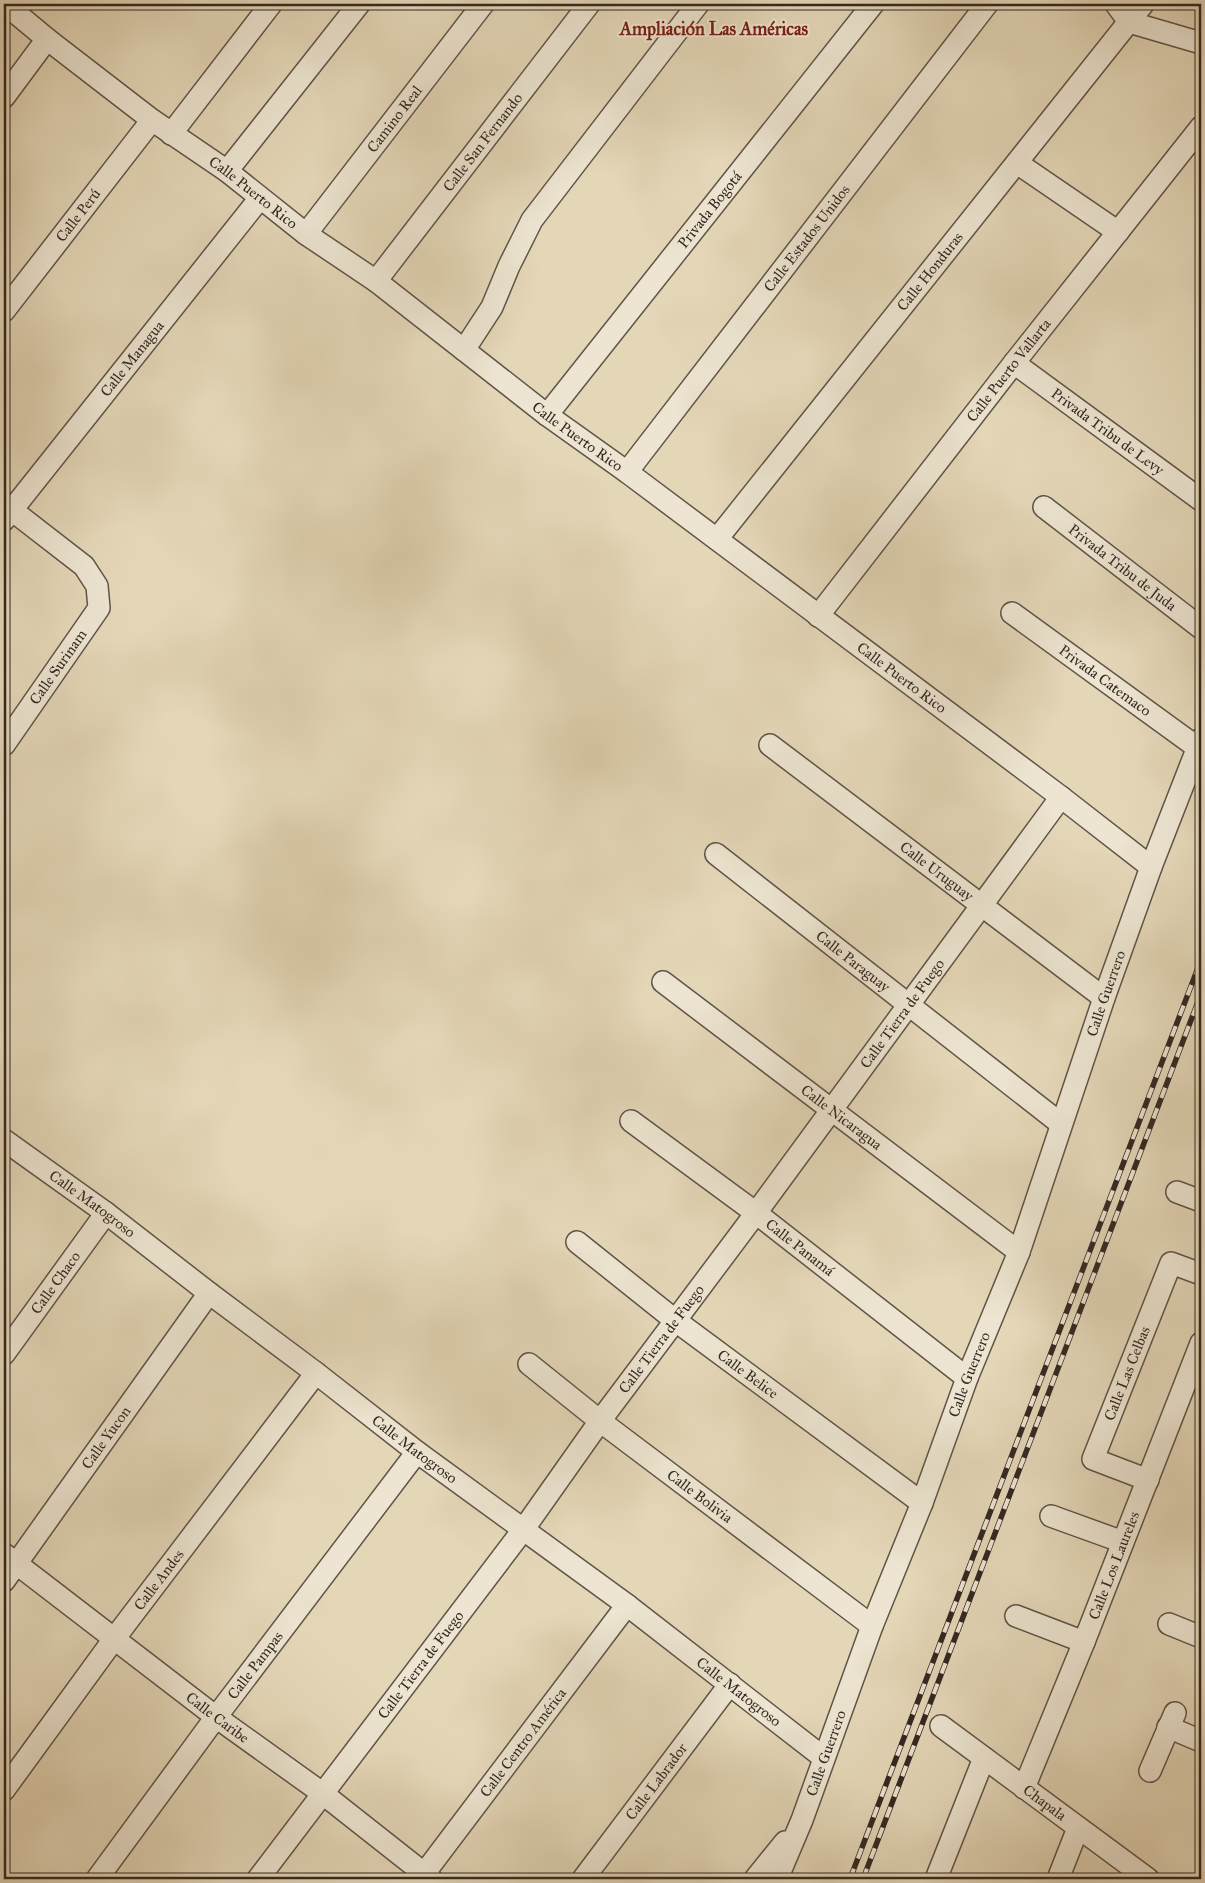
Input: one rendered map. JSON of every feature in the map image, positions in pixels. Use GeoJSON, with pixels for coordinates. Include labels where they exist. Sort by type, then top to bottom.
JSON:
{"type":"FeatureCollection","features":[{"type":"Feature","properties":{"kind":"street"},"geometry":{"type":"LineString","coordinates":[[171,134],[271,4]]}},
{"type":"Feature","properties":{"kind":"street"},"geometry":{"type":"LineString","coordinates":[[227,172],[359,4]]}},
{"type":"Feature","properties":{"kind":"street","name":"Camino Real"},"geometry":{"type":"LineString","coordinates":[[306,234],[483,4]]}},
{"type":"Feature","properties":{"kind":"street","name":"Calle San Fernando"},"geometry":{"type":"LineString","coordinates":[[376,281],[589,4]]}},
{"type":"Feature","properties":{"kind":"street"},"geometry":{"type":"LineString","coordinates":[[464,350],[492,307],[509,266],[532,220],[698,4]]}},
{"type":"Feature","properties":{"kind":"street","name":"Privada Bogotá"},"geometry":{"type":"LineString","coordinates":[[547,415],[873,4]]}},
{"type":"Feature","properties":{"kind":"street","name":"Calle Estados Unidos"},"geometry":{"type":"LineString","coordinates":[[627,472],[986,4]]}},
{"type":"Feature","properties":{"kind":"street"},"geometry":{"type":"LineString","coordinates":[[1116,4],[1129,22],[1201,43]]}},
{"type":"Feature","properties":{"kind":"street","name":"Calle Honduras"},"geometry":{"type":"LineString","coordinates":[[717,539],[1143,4]]}},
{"type":"Feature","properties":{"kind":"street","name":"Calle Puerto Rico"},"geometry":{"type":"LineString","coordinates":[[13,6],[47,39],[152,120],[227,172],[306,234],[376,281],[547,415],[717,539],[1061,797],[1151,867]]}},
{"type":"Feature","properties":{"kind":"street"},"geometry":{"type":"LineString","coordinates":[[4,97],[47,39]]}},
{"type":"Feature","properties":{"kind":"street","name":"Calle Perú"},"geometry":{"type":"LineString","coordinates":[[4,311],[152,120]]}},
{"type":"Feature","properties":{"kind":"street","name":"Calle Puerto Vallarta"},"geometry":{"type":"LineString","coordinates":[[818,616],[1014,363],[1201,127]]}},
{"type":"Feature","properties":{"kind":"street"},"geometry":{"type":"LineString","coordinates":[[1017,163],[1118,232]]}},
{"type":"Feature","properties":{"kind":"street","name":"Calle Managua"},"geometry":{"type":"LineString","coordinates":[[6,511],[260,198]]}},
{"type":"Feature","properties":{"kind":"street","name":"Privada Tribu de Levy"},"geometry":{"type":"LineString","coordinates":[[1014,363],[1201,500]]}},
{"type":"Feature","properties":{"kind":"street","name":"Privada Tribu de Juda"},"geometry":{"type":"LineString","coordinates":[[1044,507],[1201,628]]}},
{"type":"Feature","properties":{"kind":"street","name":"Calle Surinam"},"geometry":{"type":"LineString","coordinates":[[4,745],[99,608],[97,586],[84,566],[6,511]]}},
{"type":"Feature","properties":{"kind":"street","name":"Privada Catemaco"},"geometry":{"type":"LineString","coordinates":[[1012,613],[1200,744]]}},
{"type":"Feature","properties":{"kind":"street","name":"Calle Guerrero"},"geometry":{"type":"LineString","coordinates":[[777,1879],[802,1820],[872,1626],[922,1503],[967,1378],[1019,1252],[1104,998],[1151,867],[1200,744]]}},
{"type":"Feature","properties":{"kind":"street","name":"Calle Uruguay"},"geometry":{"type":"LineString","coordinates":[[770,745],[1104,998]]}},
{"type":"Feature","properties":{"kind":"street","name":"Calle Tierra de Fuego"},"geometry":{"type":"LineString","coordinates":[[258,1879],[523,1530],[600,1421],[756,1213],[1061,797]]}},
{"type":"Feature","properties":{"kind":"street","name":"Calle Paraguay"},"geometry":{"type":"LineString","coordinates":[[716,854],[1061,1124]]}},
{"type":"Feature","properties":{"kind":"street","name":"Calle Nicaragua"},"geometry":{"type":"LineString","coordinates":[[663,982],[1019,1252]]}},
{"type":"Feature","properties":{"kind":"street","name":"Calle Panamá"},"geometry":{"type":"LineString","coordinates":[[631,1121],[756,1213],[967,1378]]}},
{"type":"Feature","properties":{"kind":"street","name":"Calle Matogroso"},"geometry":{"type":"LineString","coordinates":[[4,1140],[106,1213],[417,1452],[627,1605],[824,1758]]}},
{"type":"Feature","properties":{"kind":"street"},"geometry":{"type":"LineString","coordinates":[[1177,1192],[1201,1202]]}},
{"type":"Feature","properties":{"kind":"street","name":"Calle Chaco"},"geometry":{"type":"LineString","coordinates":[[4,1354],[106,1213]]}},
{"type":"Feature","properties":{"kind":"street","name":"Calle Belice"},"geometry":{"type":"LineString","coordinates":[[577,1242],[676,1321],[922,1503]]}},
{"type":"Feature","properties":{"kind":"street","name":"Calle Las Celbas"},"geometry":{"type":"LineString","coordinates":[[1148,1480],[1093,1459],[1171,1263],[1201,1274]]}},
{"type":"Feature","properties":{"kind":"street","name":"Calle Yucon"},"geometry":{"type":"LineString","coordinates":[[4,1582],[10,1559],[209,1293]]}},
{"type":"Feature","properties":{"kind":"street","name":"Calle Los Laureles"},"geometry":{"type":"LineString","coordinates":[[1024,1788],[1084,1642],[1201,1343]]}},
{"type":"Feature","properties":{"kind":"street","name":"Calle Bolivia"},"geometry":{"type":"LineString","coordinates":[[529,1364],[600,1421],[872,1626]]}},
{"type":"Feature","properties":{"kind":"street","name":"Calle Andes"},"geometry":{"type":"LineString","coordinates":[[4,1790],[114,1639],[316,1373]]}},
{"type":"Feature","properties":{"kind":"street","name":"Calle Pampas"},"geometry":{"type":"LineString","coordinates":[[97,1879],[216,1717],[417,1452]]}},
{"type":"Feature","properties":{"kind":"street"},"geometry":{"type":"LineString","coordinates":[[1051,1516],[1123,1542]]}},
{"type":"Feature","properties":{"kind":"street","name":"Calle Caribe"},"geometry":{"type":"LineString","coordinates":[[10,1559],[216,1717],[322,1793],[425,1877]]}},
{"type":"Feature","properties":{"kind":"street","name":"Calle Centro América"},"geometry":{"type":"LineString","coordinates":[[425,1877],[627,1605]]}},
{"type":"Feature","properties":{"kind":"street"},"geometry":{"type":"LineString","coordinates":[[1016,1616],[1084,1642]]}},
{"type":"Feature","properties":{"kind":"street"},"geometry":{"type":"LineString","coordinates":[[1169,1624],[1201,1637]]}},
{"type":"Feature","properties":{"kind":"street","name":"Calle Labrador"},"geometry":{"type":"LineString","coordinates":[[582,1879],[730,1684]]}},
{"type":"Feature","properties":{"kind":"street"},"geometry":{"type":"LineString","coordinates":[[1150,1771],[1171,1720],[1201,1741]]}},
{"type":"Feature","properties":{"kind":"street","name":"Chapala"},"geometry":{"type":"LineString","coordinates":[[941,1726],[1148,1879]]}},
{"type":"Feature","properties":{"kind":"street"},"geometry":{"type":"LineString","coordinates":[[936,1879],[984,1758]]}},
{"type":"Feature","properties":{"kind":"street"},"geometry":{"type":"LineString","coordinates":[[755,1879],[802,1820]]}},
{"type":"Feature","properties":{"kind":"street"},"geometry":{"type":"LineString","coordinates":[[1058,1879],[1078,1828]]}},
{"type":"Feature","properties":{"kind":"railway"},"geometry":{"type":"LineString","coordinates":[[850,1879],[1201,960]]}},
{"type":"Feature","properties":{"kind":"railway"},"geometry":{"type":"LineString","coordinates":[[863,1879],[1201,994]]}},
{"type":"Feature","properties":{"kind":"district","name":"Ampliación Las Américas"},"geometry":{"type":"Point","coordinates":[714,29]}}]}
